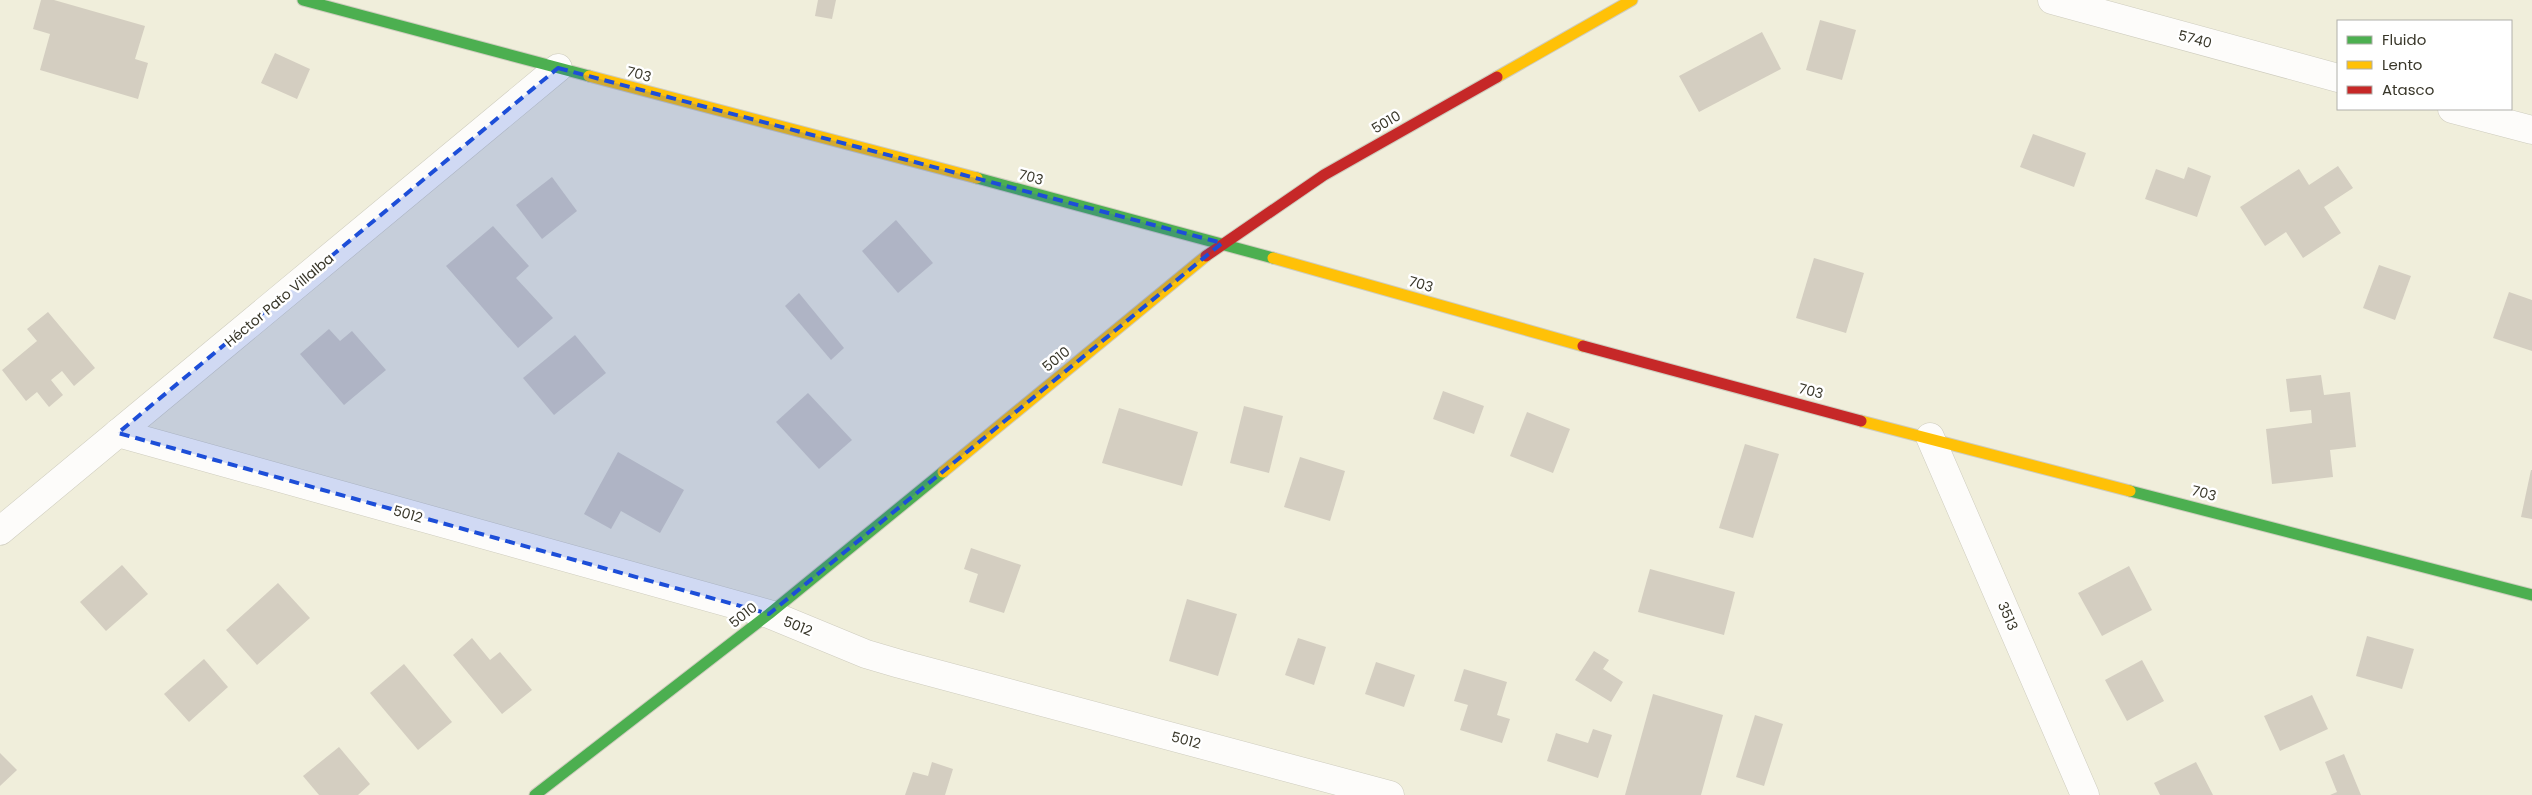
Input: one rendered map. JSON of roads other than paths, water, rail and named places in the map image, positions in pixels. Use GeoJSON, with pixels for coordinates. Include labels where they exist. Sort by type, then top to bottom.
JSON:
{"type":"FeatureCollection","features":[{"type":"Feature","properties":{"kind":"street","name":"703"},"geometry":{"type":"LineString","coordinates":[[303,0],[1222,243],[1693,377],[1930,437],[2532,595]]}},
{"type":"Feature","properties":{"kind":"street","name":"5010"},"geometry":{"type":"LineString","coordinates":[[535,795],[769,614],[1222,243],[1324,175],[1632,0]]}},
{"type":"Feature","properties":{"kind":"street","name":"5740"},"geometry":{"type":"LineString","coordinates":[[2052,0],[2337,78]]}},
{"type":"Feature","properties":{"kind":"street","name":"Héctor Pato Villalba"},"geometry":{"type":"LineString","coordinates":[[0,531],[558,68]]}},
{"type":"Feature","properties":{"kind":"street"},"geometry":{"type":"LineString","coordinates":[[2456,110],[2532,130]]}},
{"type":"Feature","properties":{"kind":"street","name":"5012"},"geometry":{"type":"LineString","coordinates":[[118,433],[769,614],[866,654],[900,664],[1390,795]]}},
{"type":"Feature","properties":{"kind":"street","name":"3513"},"geometry":{"type":"LineString","coordinates":[[1930,437],[2085,795]]}}]}
